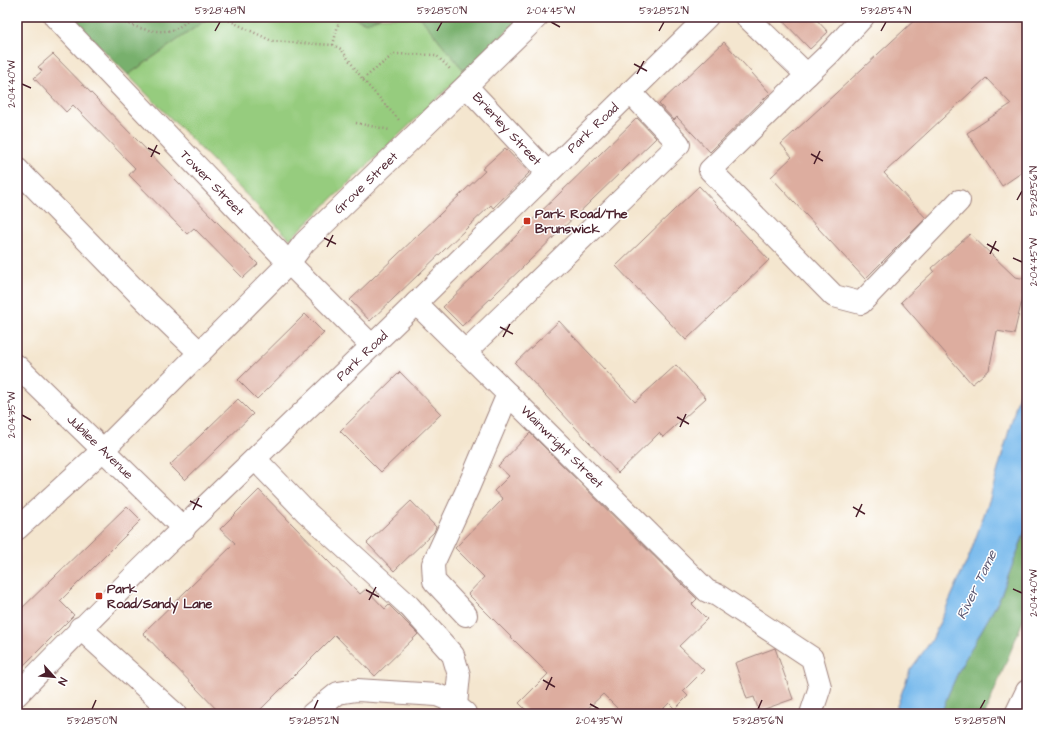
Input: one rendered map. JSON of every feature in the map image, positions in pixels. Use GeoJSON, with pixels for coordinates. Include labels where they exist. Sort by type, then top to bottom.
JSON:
{"type":"FeatureCollection","features":[{"type":"Feature","properties":{"kind":"street","name":"Tower Street"},"geometry":{"type":"LineString","coordinates":[[55,17],[289,264],[372,346]]}},
{"type":"Feature","properties":{"kind":"street","name":"Grove Street"},"geometry":{"type":"LineString","coordinates":[[17,529],[103,450],[289,264],[304,243],[537,17]]}},
{"type":"Feature","properties":{"kind":"street","name":"Park Road"},"geometry":{"type":"LineString","coordinates":[[17,695],[80,628],[372,346],[547,172],[707,17]]}},
{"type":"Feature","properties":{"kind":"street"},"geometry":{"type":"LineString","coordinates":[[747,17],[807,75]]}},
{"type":"Feature","properties":{"kind":"street"},"geometry":{"type":"LineString","coordinates":[[863,17],[828,55],[710,170],[834,296],[861,303],[959,201]]}},
{"type":"Feature","properties":{"kind":"street","name":"Brierley Street"},"geometry":{"type":"LineString","coordinates":[[466,86],[547,172]]}},
{"type":"Feature","properties":{"kind":"street"},"geometry":{"type":"LineString","coordinates":[[465,352],[679,144],[630,92]]}},
{"type":"Feature","properties":{"kind":"street"},"geometry":{"type":"LineString","coordinates":[[17,169],[200,353]]}},
{"type":"Feature","properties":{"kind":"street","name":"Wainwright Street"},"geometry":{"type":"LineString","coordinates":[[416,303],[708,591],[717,595],[812,658],[820,687],[811,714]]}},
{"type":"Feature","properties":{"kind":"street","name":"Jubilee Avenue"},"geometry":{"type":"LineString","coordinates":[[17,366],[184,529]]}},
{"type":"Feature","properties":{"kind":"street"},"geometry":{"type":"LineString","coordinates":[[466,615],[434,581],[433,564],[468,488],[508,394]]}},
{"type":"Feature","properties":{"kind":"street"},"geometry":{"type":"LineString","coordinates":[[255,459],[306,512],[409,606],[453,655],[458,675],[461,710]]}},
{"type":"Feature","properties":{"kind":"street"},"geometry":{"type":"LineString","coordinates":[[80,628],[175,714]]}},
{"type":"Feature","properties":{"kind":"street"},"geometry":{"type":"LineString","coordinates":[[312,714],[338,693],[357,690],[437,695],[461,710]]}},
{"type":"Feature","properties":{"kind":"street"},"geometry":{"type":"LineString","coordinates":[[1016,714],[1027,691]]}},
{"type":"Feature","properties":{"kind":"path"},"geometry":{"type":"LineString","coordinates":[[115,17],[124,22],[149,30],[173,30],[193,17]]}},
{"type":"Feature","properties":{"kind":"path"},"geometry":{"type":"LineString","coordinates":[[222,17],[272,41],[333,45],[341,49],[363,79],[400,121],[399,126]]}},
{"type":"Feature","properties":{"kind":"path"},"geometry":{"type":"LineString","coordinates":[[333,45],[340,17]]}},
{"type":"Feature","properties":{"kind":"path"},"geometry":{"type":"LineString","coordinates":[[363,79],[394,54],[436,55],[466,86]]}},
{"type":"Feature","properties":{"kind":"path"},"geometry":{"type":"LineString","coordinates":[[356,123],[398,131]]}},
{"type":"Feature","properties":{"kind":"green space"},"geometry":{"type":"Polygon","coordinates":[[[71,17],[210,17],[128,75],[71,17]]]}},
{"type":"Feature","properties":{"kind":"green space"},"geometry":{"type":"Polygon","coordinates":[[[210,17],[350,17],[367,23],[380,17],[420,17],[465,72],[290,239],[128,75],[210,17]]]}},
{"type":"Feature","properties":{"kind":"green space"},"geometry":{"type":"Polygon","coordinates":[[[350,17],[380,17],[367,23],[350,17]]]}},
{"type":"Feature","properties":{"kind":"green space"},"geometry":{"type":"Polygon","coordinates":[[[420,17],[522,17],[465,72],[420,17]]]}},
{"type":"Feature","properties":{"kind":"green space"},"geometry":{"type":"Polygon","coordinates":[[[1027,526],[1027,611],[985,714],[941,714],[960,668],[1000,598],[1027,526]]]}},
{"type":"Feature","properties":{"kind":"water","name":"River Tame"},"geometry":{"type":"Polygon","coordinates":[[[1027,366],[1027,526],[1000,598],[960,668],[941,714],[894,714],[910,670],[932,640],[970,554],[990,498],[1027,366]]]}},
{"type":"Feature","properties":{"kind":"building"},"geometry":{"type":"Polygon","coordinates":[[[779,17],[814,17],[828,32],[810,49],[779,17]]]}},
{"type":"Feature","properties":{"kind":"building"},"geometry":{"type":"Polygon","coordinates":[[[918,17],[1027,17],[1027,169],[1002,186],[967,133],[1011,104],[986,78],[884,173],[926,218],[865,279],[771,177],[792,157],[781,144],[918,17]]]}},
{"type":"Feature","properties":{"kind":"building"},"geometry":{"type":"Polygon","coordinates":[[[724,42],[770,93],[710,152],[677,117],[674,120],[659,104],[724,42]]]}},
{"type":"Feature","properties":{"kind":"building"},"geometry":{"type":"Polygon","coordinates":[[[53,54],[258,264],[243,278],[194,228],[187,234],[129,175],[135,168],[73,105],[66,112],[34,78],[42,71],[38,67],[53,54]]]}},
{"type":"Feature","properties":{"kind":"building"},"geometry":{"type":"Polygon","coordinates":[[[637,118],[656,138],[462,326],[443,307],[637,118]]]}},
{"type":"Feature","properties":{"kind":"building"},"geometry":{"type":"Polygon","coordinates":[[[505,148],[529,173],[493,208],[491,205],[370,321],[350,300],[485,171],[482,169],[505,148]]]}},
{"type":"Feature","properties":{"kind":"building"},"geometry":{"type":"Polygon","coordinates":[[[699,186],[769,260],[686,340],[616,266],[699,186]]]}},
{"type":"Feature","properties":{"kind":"building"},"geometry":{"type":"Polygon","coordinates":[[[970,234],[1015,277],[1027,279],[1014,334],[997,331],[989,370],[972,384],[901,302],[934,271],[932,268],[970,234]]]}},
{"type":"Feature","properties":{"kind":"building"},"geometry":{"type":"Polygon","coordinates":[[[305,314],[324,333],[257,399],[238,380],[305,314]]]}},
{"type":"Feature","properties":{"kind":"building"},"geometry":{"type":"Polygon","coordinates":[[[559,321],[635,402],[676,365],[706,398],[663,437],[659,433],[618,473],[515,363],[559,321]]]}},
{"type":"Feature","properties":{"kind":"building"},"geometry":{"type":"Polygon","coordinates":[[[400,372],[441,414],[381,472],[340,431],[400,372]]]}},
{"type":"Feature","properties":{"kind":"building"},"geometry":{"type":"Polygon","coordinates":[[[238,399],[253,414],[185,480],[170,465],[238,399]]]}},
{"type":"Feature","properties":{"kind":"building"},"geometry":{"type":"Polygon","coordinates":[[[530,433],[697,599],[692,604],[707,619],[679,646],[704,670],[683,691],[688,696],[675,709],[669,703],[658,714],[623,714],[603,694],[582,714],[530,714],[519,703],[548,674],[468,594],[484,577],[455,548],[503,499],[494,491],[509,476],[498,466],[530,433]]]}},
{"type":"Feature","properties":{"kind":"building"},"geometry":{"type":"Polygon","coordinates":[[[259,490],[360,594],[366,589],[385,609],[389,605],[418,634],[375,676],[335,635],[256,714],[221,714],[143,633],[235,543],[220,529],[259,490]]]}},
{"type":"Feature","properties":{"kind":"building"},"geometry":{"type":"Polygon","coordinates":[[[411,501],[436,527],[434,532],[394,571],[367,543],[411,501]]]}},
{"type":"Feature","properties":{"kind":"building"},"geometry":{"type":"Polygon","coordinates":[[[127,506],[141,520],[60,601],[74,615],[17,672],[17,613],[127,506]]]}},
{"type":"Feature","properties":{"kind":"building"},"geometry":{"type":"Polygon","coordinates":[[[775,648],[793,699],[759,711],[754,697],[747,699],[735,663],[775,648]]]}},
{"type":"Feature","properties":{"kind":"place","name":"Park Road/The Brunswick"},"geometry":{"type":"Point","coordinates":[527,221]}},
{"type":"Feature","properties":{"kind":"place","name":"Park Road/Sandy Lane"},"geometry":{"type":"Point","coordinates":[99,596]}}]}
